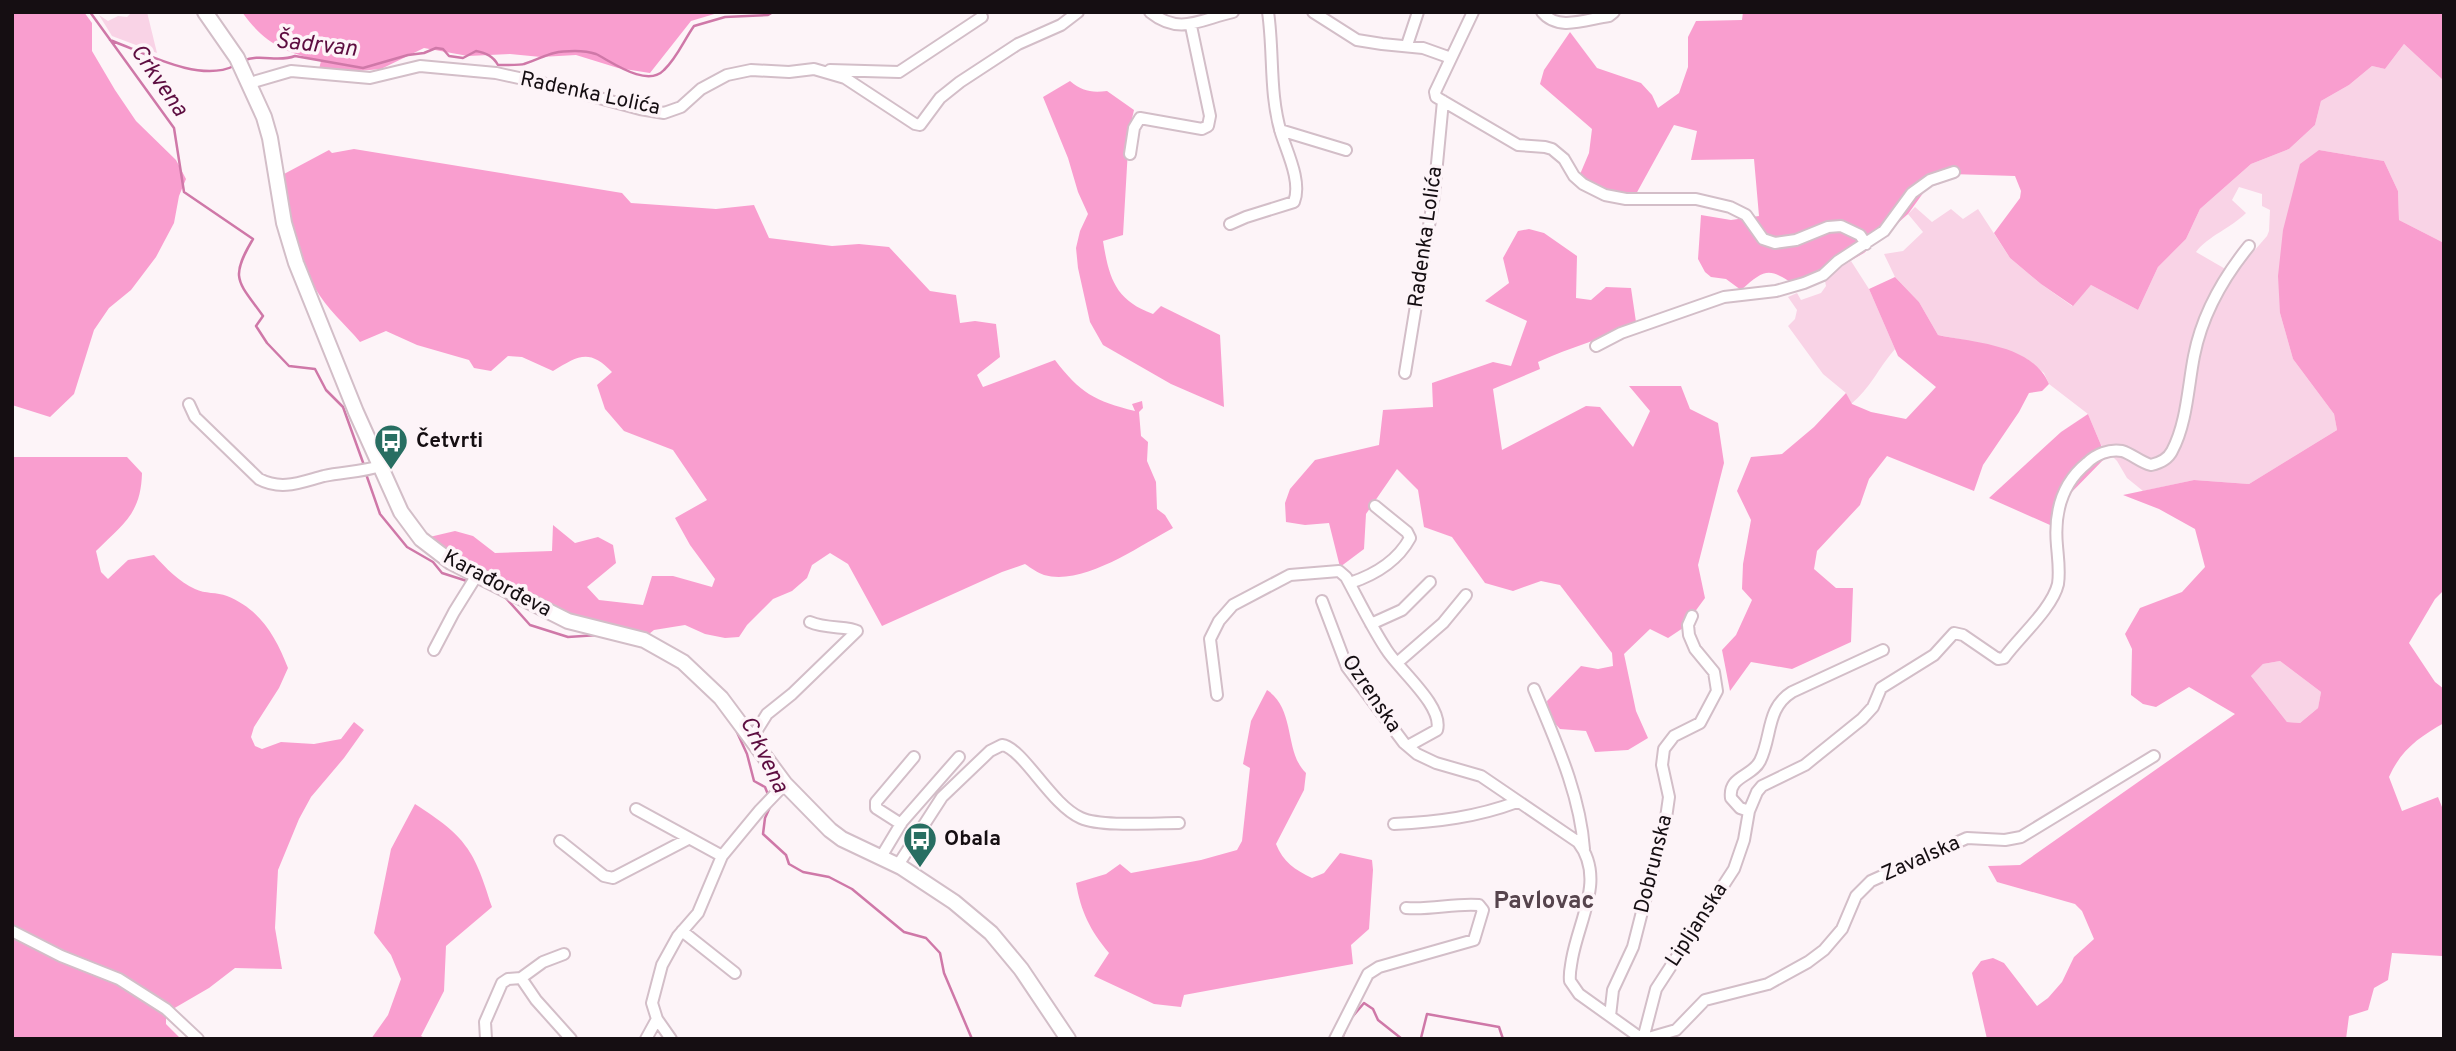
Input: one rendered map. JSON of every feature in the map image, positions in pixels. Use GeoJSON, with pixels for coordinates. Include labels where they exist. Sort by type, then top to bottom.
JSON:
{"type":"FeatureCollection","features":[{"type":"Feature","properties":{"kind":"main road","name":"Karađorđeva"},"geometry":{"type":"LineString","coordinates":[[205,12],[250,83],[267,128],[284,223],[296,263],[356,412],[371,469],[421,539],[474,581],[568,621],[644,640],[683,662],[721,698],[752,738],[780,788],[842,839],[898,865],[954,902],[991,933],[1021,969],[1068,1039]]}},
{"type":"Feature","properties":{"kind":"street","name":"Radenka Lolića"},"geometry":{"type":"LineString","coordinates":[[250,83],[291,71],[370,78],[420,66],[496,73],[664,113],[681,107],[701,89],[727,75],[751,70],[789,72],[814,69],[845,78],[920,125],[940,98],[960,82],[1017,44],[1060,25],[1078,12]]}},
{"type":"Feature","properties":{"kind":"street"},"geometry":{"type":"LineString","coordinates":[[1150,12],[1163,21],[1191,26],[1233,12]]}},
{"type":"Feature","properties":{"kind":"street"},"geometry":{"type":"LineString","coordinates":[[1230,224],[1295,201],[1294,174],[1273,96],[1268,12]]}},
{"type":"Feature","properties":{"kind":"street"},"geometry":{"type":"LineString","coordinates":[[1407,45],[1418,12]]}},
{"type":"Feature","properties":{"kind":"street"},"geometry":{"type":"LineString","coordinates":[[1320,14],[1357,40],[1430,49],[1451,58],[1473,12]]}},
{"type":"Feature","properties":{"kind":"street"},"geometry":{"type":"LineString","coordinates":[[1542,12],[1549,20],[1558,24],[1609,16],[1614,12]]}},
{"type":"Feature","properties":{"kind":"street"},"geometry":{"type":"LineString","coordinates":[[820,71],[899,72],[982,17]]}},
{"type":"Feature","properties":{"kind":"street"},"geometry":{"type":"LineString","coordinates":[[1129,154],[1133,128],[1140,118],[1202,129],[1208,126],[1210,116],[1191,26]]}},
{"type":"Feature","properties":{"kind":"street","name":"Radenka Lolića"},"geometry":{"type":"LineString","coordinates":[[1405,373],[1434,195],[1443,101],[1436,97],[1435,92],[1451,58]]}},
{"type":"Feature","properties":{"kind":"street"},"geometry":{"type":"LineString","coordinates":[[1443,101],[1518,145],[1552,149],[1564,159],[1574,176],[1583,184],[1605,195],[1626,200],[1696,199],[1730,207],[1746,215],[1763,239],[1775,243],[1796,240],[1828,227],[1841,226],[1860,235],[1866,244]]}},
{"type":"Feature","properties":{"kind":"street"},"geometry":{"type":"LineString","coordinates":[[1280,130],[1346,150]]}},
{"type":"Feature","properties":{"kind":"street"},"geometry":{"type":"LineString","coordinates":[[1596,346],[1621,333],[1724,297],[1776,291],[1822,275],[1890,225],[1912,192],[1930,180],[1954,172]]}},
{"type":"Feature","properties":{"kind":"street","name":"Lipljanska"},"geometry":{"type":"LineString","coordinates":[[1643,1039],[1656,989],[1734,869],[1744,840],[1749,811],[1762,786],[1805,765],[1862,719],[1873,707],[1881,688],[1934,654],[1954,633],[1963,635],[1998,659],[2004,658],[2052,599],[2059,572],[2056,537],[2059,502],[2070,482],[2095,456],[2113,451],[2122,452],[2151,465],[2171,454],[2183,419],[2201,333],[2224,279],[2249,246]]}},
{"type":"Feature","properties":{"kind":"street"},"geometry":{"type":"LineString","coordinates":[[189,404],[195,417],[259,479],[268,484],[291,485],[325,476],[371,469]]}},
{"type":"Feature","properties":{"kind":"street"},"geometry":{"type":"LineString","coordinates":[[1217,695],[1210,639],[1219,621],[1233,605],[1290,575],[1300,573],[1339,571],[1350,583],[1381,570],[1396,555],[1410,538],[1407,532],[1375,506]]}},
{"type":"Feature","properties":{"kind":"street"},"geometry":{"type":"LineString","coordinates":[[434,650],[474,581]]}},
{"type":"Feature","properties":{"kind":"street","name":"Ozrenska"},"geometry":{"type":"LineString","coordinates":[[1371,624],[1402,610],[1430,582]]}},
{"type":"Feature","properties":{"kind":"street","name":"Ozrenska"},"geometry":{"type":"LineString","coordinates":[[1350,583],[1387,653],[1422,691],[1439,723],[1437,730],[1408,746]]}},
{"type":"Feature","properties":{"kind":"street","name":"Ozrenska"},"geometry":{"type":"LineString","coordinates":[[1397,663],[1443,623],[1466,595]]}},
{"type":"Feature","properties":{"kind":"street","name":"Ozrenska"},"geometry":{"type":"LineString","coordinates":[[1322,601],[1348,667],[1395,733],[1408,746],[1436,764],[1475,773],[1578,842],[1584,849]]}},
{"type":"Feature","properties":{"kind":"street","name":"Dobrunska"},"geometry":{"type":"LineString","coordinates":[[1610,1016],[1613,990],[1633,947],[1666,818],[1669,797],[1662,765],[1664,749],[1674,736],[1700,723],[1717,691],[1714,672],[1695,649],[1689,635],[1688,625],[1692,616]]}},
{"type":"Feature","properties":{"kind":"street"},"geometry":{"type":"LineString","coordinates":[[752,738],[767,714],[857,631],[853,628],[825,628],[810,622]]}},
{"type":"Feature","properties":{"kind":"street"},"geometry":{"type":"LineString","coordinates":[[1749,811],[1740,808],[1731,798],[1731,789],[1739,778],[1760,760],[1771,720],[1781,702],[1792,692],[1883,650]]}},
{"type":"Feature","properties":{"kind":"street"},"geometry":{"type":"LineString","coordinates":[[1534,689],[1568,774],[1583,832],[1584,849],[1588,856],[1591,884],[1569,975],[1572,986],[1579,994],[1643,1039]]}},
{"type":"Feature","properties":{"kind":"street"},"geometry":{"type":"LineString","coordinates":[[898,865],[942,797],[990,751],[1002,745],[1015,750],[1049,793],[1080,818],[1098,822],[1179,823]]}},
{"type":"Feature","properties":{"kind":"street","name":"Zavalska"},"geometry":{"type":"LineString","coordinates":[[1643,1039],[1676,1030],[1705,1000],[1768,984],[1808,962],[1835,938],[1842,929],[1859,891],[1871,881],[1967,838],[2005,840],[2021,837],[2154,756]]}},
{"type":"Feature","properties":{"kind":"street"},"geometry":{"type":"LineString","coordinates":[[901,824],[876,808],[876,802],[914,757]]}},
{"type":"Feature","properties":{"kind":"street"},"geometry":{"type":"LineString","coordinates":[[881,857],[901,824],[959,757]]}},
{"type":"Feature","properties":{"kind":"street"},"geometry":{"type":"LineString","coordinates":[[671,1039],[657,1019],[652,1003],[662,965],[682,931],[698,913],[722,856],[780,788]]}},
{"type":"Feature","properties":{"kind":"street"},"geometry":{"type":"LineString","coordinates":[[1394,824],[1447,820],[1491,811],[1517,802]]}},
{"type":"Feature","properties":{"kind":"street"},"geometry":{"type":"LineString","coordinates":[[636,809],[722,856]]}},
{"type":"Feature","properties":{"kind":"street"},"geometry":{"type":"LineString","coordinates":[[560,841],[604,876],[613,878],[688,839]]}},
{"type":"Feature","properties":{"kind":"street"},"geometry":{"type":"LineString","coordinates":[[1335,1039],[1368,974],[1380,967],[1474,940],[1483,910],[1479,905],[1464,904],[1428,910],[1406,908]]}},
{"type":"Feature","properties":{"kind":"street"},"geometry":{"type":"LineString","coordinates":[[12,931],[61,956],[119,979],[166,1009],[198,1039]]}},
{"type":"Feature","properties":{"kind":"street"},"geometry":{"type":"LineString","coordinates":[[682,931],[735,973]]}},
{"type":"Feature","properties":{"kind":"street"},"geometry":{"type":"LineString","coordinates":[[486,1039],[485,1022],[502,983],[508,979],[521,978],[543,962],[564,954]]}},
{"type":"Feature","properties":{"kind":"street"},"geometry":{"type":"LineString","coordinates":[[521,978],[536,1000],[571,1039]]}},
{"type":"Feature","properties":{"kind":"street"},"geometry":{"type":"LineString","coordinates":[[646,1039],[657,1019]]}},
{"type":"Feature","properties":{"kind":"shaded area"},"geometry":{"type":"Polygon","coordinates":[[[12,12],[84,12],[92,23],[92,51],[115,90],[136,121],[176,160],[186,179],[179,196],[174,223],[156,257],[131,290],[109,308],[94,330],[74,394],[50,417],[12,405],[12,12]]]}},
{"type":"Feature","properties":{"kind":"shaded area"},"geometry":{"type":"Polygon","coordinates":[[[132,12],[147,12],[157,53],[112,36],[99,15],[108,21],[118,16],[127,17],[132,12]]]}},
{"type":"Feature","properties":{"kind":"shaded area"},"geometry":{"type":"Polygon","coordinates":[[[242,12],[721,12],[691,21],[650,73],[618,68],[576,55],[468,56],[424,48],[381,69],[319,69],[321,61],[276,45],[258,31],[242,12]]]}},
{"type":"Feature","properties":{"kind":"shaded area"},"geometry":{"type":"Polygon","coordinates":[[[1743,12],[2444,12],[2444,81],[2404,44],[2385,69],[2372,66],[2349,85],[2321,101],[2315,125],[2289,149],[2251,164],[2200,209],[2186,239],[2158,267],[2138,310],[2091,285],[2073,306],[2010,258],[1994,233],[2020,198],[2021,191],[2015,176],[1951,174],[1940,184],[1929,185],[1908,214],[1864,253],[1808,285],[1798,287],[1781,276],[1768,273],[1757,277],[1741,290],[1726,279],[1711,277],[1698,259],[1701,215],[1731,220],[1759,216],[1754,159],[1691,160],[1697,131],[1674,125],[1630,205],[1578,179],[1589,153],[1592,129],[1540,84],[1544,70],[1570,32],[1597,68],[1641,83],[1652,95],[1658,108],[1679,93],[1688,67],[1688,37],[1696,21],[1742,20],[1743,12]]]}},
{"type":"Feature","properties":{"kind":"shaded area"},"geometry":{"type":"Polygon","coordinates":[[[2404,44],[2444,81],[2444,243],[2399,220],[2398,191],[2384,161],[2319,150],[2280,313],[2293,359],[2334,414],[2337,430],[2249,484],[2194,480],[2143,491],[2127,478],[2117,461],[2101,445],[2088,414],[2049,384],[2044,373],[2027,359],[1984,344],[1938,335],[1919,302],[1895,277],[1884,254],[1903,251],[1923,232],[1908,214],[1915,207],[1932,222],[1951,209],[1963,219],[1978,209],[2010,258],[2072,306],[2091,285],[2138,310],[2158,267],[2186,239],[2200,209],[2251,164],[2289,149],[2315,125],[2321,101],[2349,85],[2372,66],[2385,69],[2404,44]],[[2239,187],[2232,200],[2246,213],[2196,252],[2234,274],[2269,231],[2270,210],[2262,206],[2262,194],[2239,187]]]}},
{"type":"Feature","properties":{"kind":"shaded area"},"geometry":{"type":"Polygon","coordinates":[[[1070,81],[1087,90],[1107,91],[1134,110],[1129,132],[1123,235],[1103,241],[1111,277],[1122,295],[1140,308],[1153,314],[1161,306],[1220,335],[1224,407],[1171,384],[1103,345],[1090,322],[1076,248],[1088,214],[1043,97],[1070,81]]]}},
{"type":"Feature","properties":{"kind":"shaded area"},"geometry":{"type":"Polygon","coordinates":[[[354,149],[622,193],[631,203],[716,209],[754,205],[769,238],[832,246],[859,244],[889,247],[930,291],[956,295],[960,323],[975,321],[996,324],[1000,357],[977,375],[983,387],[1055,360],[1081,388],[1099,399],[1135,411],[1132,404],[1142,401],[1143,408],[1139,412],[1141,436],[1148,442],[1147,461],[1156,482],[1157,509],[1165,515],[1173,528],[1128,554],[1093,570],[1060,577],[1044,575],[1025,564],[882,626],[848,564],[830,553],[812,565],[807,578],[792,591],[773,599],[739,637],[725,638],[705,634],[685,625],[654,630],[649,634],[573,615],[421,539],[455,531],[473,536],[495,553],[552,551],[553,525],[575,543],[598,537],[613,545],[616,563],[587,587],[599,600],[643,605],[652,576],[673,576],[712,587],[715,579],[690,545],[675,518],[707,500],[673,450],[624,431],[605,409],[597,385],[612,372],[597,360],[590,357],[577,358],[553,371],[522,357],[508,356],[491,371],[474,368],[469,360],[417,345],[386,331],[360,342],[325,302],[308,275],[294,233],[284,174],[329,150],[332,153],[354,149]]]}},
{"type":"Feature","properties":{"kind":"shaded area"},"geometry":{"type":"Polygon","coordinates":[[[2319,150],[2384,161],[2398,191],[2399,220],[2444,243],[2444,590],[2435,599],[2409,643],[2435,682],[2444,689],[2444,723],[2412,745],[2399,759],[2389,777],[2402,811],[2438,797],[2444,812],[2442,956],[2392,953],[2388,980],[2374,988],[2368,1010],[2349,1016],[2346,1039],[1987,1039],[1972,973],[1981,961],[1993,958],[2004,963],[2037,1006],[2062,982],[2074,957],[2094,939],[2082,911],[2075,904],[1997,882],[1988,866],[2020,865],[2235,714],[2189,687],[2156,707],[2143,704],[2131,695],[2132,649],[2125,634],[2140,608],[2182,592],[2205,567],[2195,529],[2159,509],[2123,495],[2194,480],[2249,484],[2337,430],[2334,414],[2293,359],[2280,313],[2278,276],[2283,230],[2300,164],[2319,150]],[[2280,661],[2263,664],[2251,676],[2287,722],[2300,723],[2318,708],[2321,692],[2280,661]]]}},
{"type":"Feature","properties":{"kind":"shaded area"},"geometry":{"type":"Polygon","coordinates":[[[1529,229],[1544,233],[1577,256],[1576,298],[1591,300],[1606,287],[1631,288],[1636,322],[1538,362],[1540,369],[1493,389],[1502,450],[1586,406],[1600,407],[1633,447],[1650,411],[1629,386],[1681,386],[1690,409],[1718,423],[1724,463],[1698,565],[1705,598],[1683,628],[1668,638],[1650,629],[1624,654],[1636,711],[1648,738],[1628,750],[1595,752],[1586,731],[1560,729],[1549,717],[1547,701],[1581,666],[1598,669],[1613,666],[1612,653],[1560,585],[1541,581],[1513,591],[1485,583],[1452,537],[1424,527],[1418,490],[1397,469],[1366,514],[1364,549],[1340,567],[1329,523],[1305,525],[1286,522],[1285,503],[1290,489],[1315,460],[1379,445],[1383,410],[1433,407],[1432,383],[1493,362],[1511,366],[1527,321],[1485,301],[1509,283],[1503,258],[1518,231],[1529,229]]]}},
{"type":"Feature","properties":{"kind":"shaded area"},"geometry":{"type":"Polygon","coordinates":[[[1851,261],[1869,289],[1895,349],[1864,392],[1851,404],[1846,393],[1823,374],[1788,326],[1795,319],[1797,310],[1788,297],[1797,293],[1801,300],[1821,293],[1826,286],[1824,276],[1851,261]]]}},
{"type":"Feature","properties":{"kind":"shaded area"},"geometry":{"type":"Polygon","coordinates":[[[1895,277],[1919,302],[1938,335],[1985,343],[2016,353],[2041,371],[2049,384],[2042,391],[2029,393],[1983,465],[1974,491],[1887,456],[1869,479],[1860,505],[1817,551],[1814,569],[1836,588],[1853,588],[1851,642],[1792,669],[1751,662],[1730,691],[1722,650],[1736,635],[1752,600],[1742,589],[1743,564],[1751,520],[1737,491],[1751,457],[1782,454],[1814,427],[1846,393],[1852,404],[1871,412],[1906,419],[1936,387],[1898,356],[1869,289],[1895,277]]]}},
{"type":"Feature","properties":{"kind":"shaded area"},"geometry":{"type":"Polygon","coordinates":[[[2088,414],[2106,457],[2065,499],[2059,529],[1989,498],[2061,432],[2088,414]]]}},
{"type":"Feature","properties":{"kind":"shaded area"},"geometry":{"type":"Polygon","coordinates":[[[12,457],[127,457],[142,473],[134,509],[96,551],[101,572],[108,579],[128,560],[154,555],[189,586],[203,592],[227,596],[258,616],[272,635],[288,668],[279,688],[254,727],[251,737],[255,746],[262,749],[281,742],[314,744],[341,739],[354,722],[364,730],[311,797],[278,870],[275,928],[282,969],[235,968],[209,988],[166,1013],[166,1024],[181,1039],[12,1039],[12,457]]]}},
{"type":"Feature","properties":{"kind":"shaded area"},"geometry":{"type":"Polygon","coordinates":[[[2280,661],[2321,692],[2318,708],[2300,723],[2287,722],[2251,676],[2263,664],[2280,661]]]}},
{"type":"Feature","properties":{"kind":"shaded area"},"geometry":{"type":"Polygon","coordinates":[[[1267,690],[1282,708],[1295,754],[1306,773],[1304,790],[1276,844],[1282,856],[1312,878],[1324,873],[1340,853],[1372,860],[1369,929],[1351,945],[1353,964],[1184,995],[1181,1007],[1154,1004],[1094,976],[1109,953],[1087,920],[1076,883],[1106,874],[1120,864],[1131,873],[1201,860],[1237,850],[1242,841],[1250,768],[1243,764],[1251,721],[1267,690]]]}},
{"type":"Feature","properties":{"kind":"shaded area"},"geometry":{"type":"Polygon","coordinates":[[[415,804],[446,826],[466,846],[480,871],[492,907],[446,946],[444,991],[421,1036],[427,1039],[371,1039],[388,1015],[401,979],[391,955],[374,933],[391,849],[415,804]]]}},
{"type":"Feature","properties":{"kind":"waterway","name":"Crkvena"},"geometry":{"type":"LineString","coordinates":[[90,12],[174,128],[184,192],[253,239],[239,272],[243,287],[263,316],[256,326],[267,343],[289,366],[315,369],[326,390],[343,407],[365,468]]}},
{"type":"Feature","properties":{"kind":"waterway","name":"Šadrvan"},"geometry":{"type":"LineString","coordinates":[[243,61],[295,56],[363,68],[436,48],[443,49],[449,56],[463,58],[476,51],[489,55],[498,65],[516,65],[553,53],[577,51],[596,54],[630,72],[648,76],[657,75],[669,65],[694,26],[725,17],[768,15],[773,12]]}},
{"type":"Feature","properties":{"kind":"waterway","name":"Šadrvan"},"geometry":{"type":"LineString","coordinates":[[110,40],[189,69],[205,71],[234,66]]}},
{"type":"Feature","properties":{"kind":"waterway","name":"Crkvena"},"geometry":{"type":"LineString","coordinates":[[366,474],[380,514],[407,547],[433,562],[442,573],[470,582]]}},
{"type":"Feature","properties":{"kind":"waterway","name":"Crkvena"},"geometry":{"type":"LineString","coordinates":[[504,596],[530,625],[568,637],[598,635]]}},
{"type":"Feature","properties":{"kind":"waterway","name":"Crkvena"},"geometry":{"type":"LineString","coordinates":[[736,730],[747,754],[754,781],[765,787],[769,797]]}},
{"type":"Feature","properties":{"kind":"waterway","name":"Crkvena"},"geometry":{"type":"LineString","coordinates":[[770,807],[763,834],[786,855],[789,864],[803,872],[829,877],[852,889],[904,932],[926,938],[940,953],[944,973],[972,1039]]}},
{"type":"Feature","properties":{"kind":"waterway","name":"Crkvena"},"geometry":{"type":"LineString","coordinates":[[1353,1016],[1364,1003],[1373,1009],[1378,1020],[1402,1039]]}},
{"type":"Feature","properties":{"kind":"waterway","name":"Crkvena"},"geometry":{"type":"LineString","coordinates":[[1418,1039],[1421,1038],[1427,1014],[1499,1027],[1503,1039]]}},
{"type":"Feature","properties":{"kind":"waterway","name":"Crkvena"},"geometry":{"type":"LineString","coordinates":[[1342,1039],[1346,1028]]}},
{"type":"Feature","properties":{"kind":"place","name":"Četvrti"},"geometry":{"type":"Point","coordinates":[391,471]}},
{"type":"Feature","properties":{"kind":"place","name":"Obala"},"geometry":{"type":"Point","coordinates":[920,869]}},
{"type":"Feature","properties":{"kind":"district","name":"Pavlovac"},"geometry":{"type":"Point","coordinates":[1544,902]}}]}
